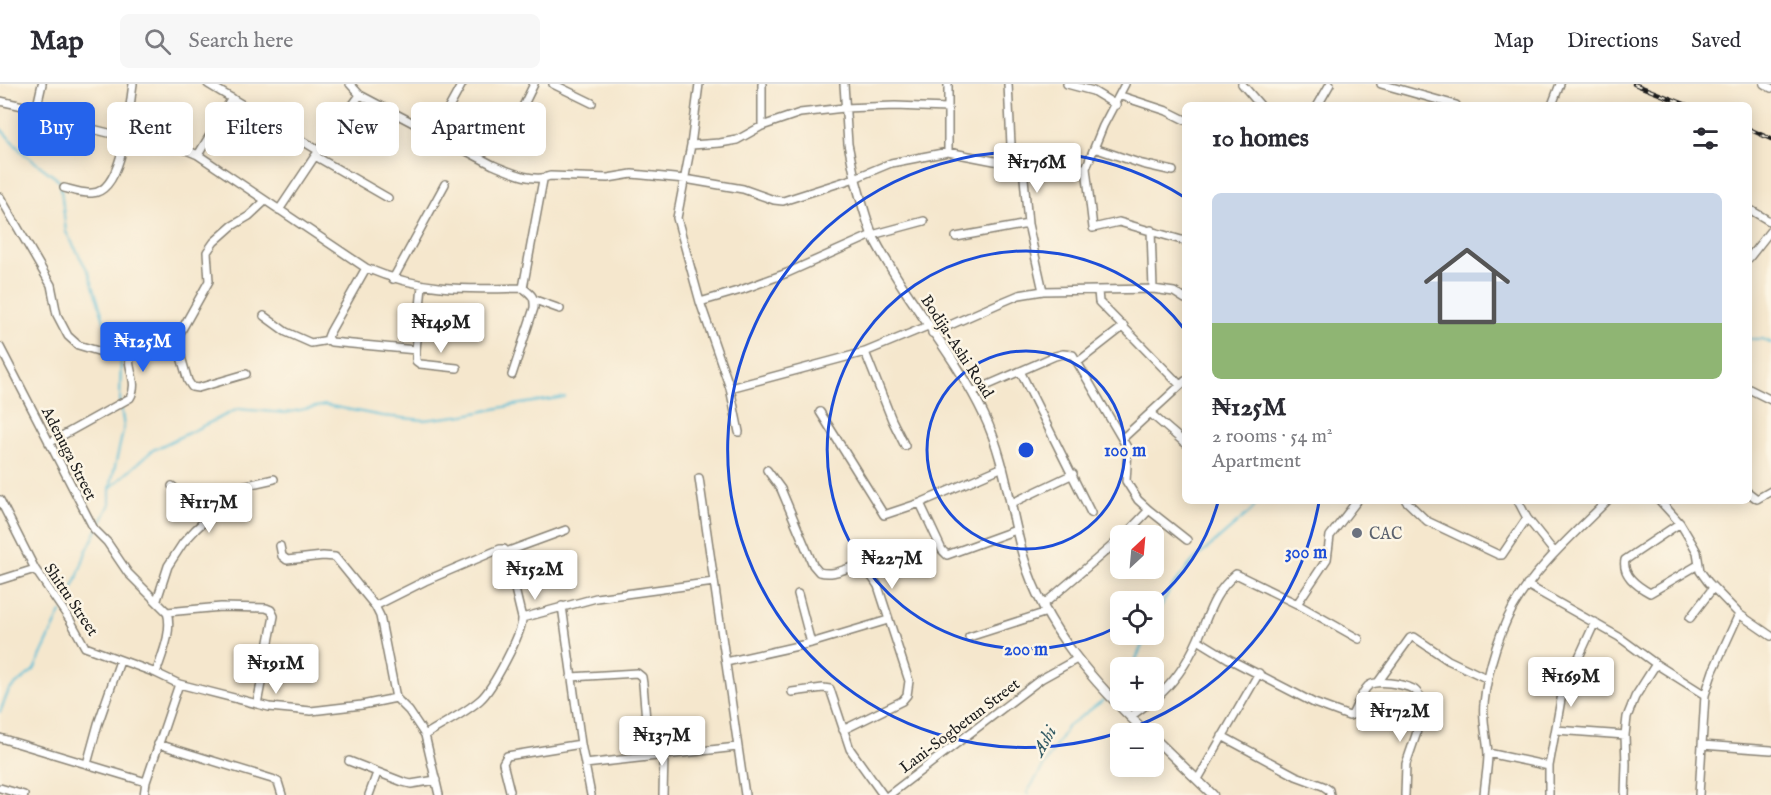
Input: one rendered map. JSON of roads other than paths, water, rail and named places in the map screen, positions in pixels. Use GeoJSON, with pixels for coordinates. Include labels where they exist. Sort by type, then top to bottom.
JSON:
{"type":"FeatureCollection","features":[{"type":"Feature","properties":{"kind":"street"},"geometry":{"type":"LineString","coordinates":[[38,102],[42,84]]}},
{"type":"Feature","properties":{"kind":"street"},"geometry":{"type":"LineString","coordinates":[[131,102],[133,84]]}},
{"type":"Feature","properties":{"kind":"street"},"geometry":{"type":"LineString","coordinates":[[208,84],[316,152]]}},
{"type":"Feature","properties":{"kind":"street"},"geometry":{"type":"LineString","coordinates":[[350,84],[360,95],[411,123]]}},
{"type":"Feature","properties":{"kind":"street"},"geometry":{"type":"LineString","coordinates":[[452,102],[462,84]]}},
{"type":"Feature","properties":{"kind":"street"},"geometry":{"type":"LineString","coordinates":[[525,102],[534,84]]}},
{"type":"Feature","properties":{"kind":"street"},"geometry":{"type":"LineString","coordinates":[[553,84],[592,103]]}},
{"type":"Feature","properties":{"kind":"street"},"geometry":{"type":"LineString","coordinates":[[699,84],[691,145],[677,218],[700,302],[730,388],[739,432]]}},
{"type":"Feature","properties":{"kind":"street"},"geometry":{"type":"LineString","coordinates":[[762,84],[762,126]]}},
{"type":"Feature","properties":{"kind":"street","name":"Bodija-Ashi Road"},"geometry":{"type":"LineString","coordinates":[[844,84],[848,144],[855,178],[872,235],[930,330],[972,392],[988,424],[1003,467],[1016,531],[1031,580],[1045,608],[1077,659],[1136,723]]}},
{"type":"Feature","properties":{"kind":"street"},"geometry":{"type":"LineString","coordinates":[[948,84],[948,152]]}},
{"type":"Feature","properties":{"kind":"street"},"geometry":{"type":"LineString","coordinates":[[1008,84],[1011,145],[1019,165],[1028,225],[1043,291]]}},
{"type":"Feature","properties":{"kind":"street"},"geometry":{"type":"LineString","coordinates":[[1067,84],[1093,92],[1116,105]]}},
{"type":"Feature","properties":{"kind":"street"},"geometry":{"type":"LineString","coordinates":[[1125,84],[1121,96],[1103,126],[1086,168],[1093,228],[1119,222],[1182,240]]}},
{"type":"Feature","properties":{"kind":"street"},"geometry":{"type":"LineString","coordinates":[[1242,84],[1257,102]]}},
{"type":"Feature","properties":{"kind":"street"},"geometry":{"type":"LineString","coordinates":[[1320,102],[1330,84]]}},
{"type":"Feature","properties":{"kind":"street"},"geometry":{"type":"LineString","coordinates":[[1381,84],[1434,101]]}},
{"type":"Feature","properties":{"kind":"street"},"geometry":{"type":"LineString","coordinates":[[1556,102],[1560,84]]}},
{"type":"Feature","properties":{"kind":"street"},"geometry":{"type":"LineString","coordinates":[[1764,84],[1771,88]]}},
{"type":"Feature","properties":{"kind":"street"},"geometry":{"type":"LineString","coordinates":[[355,102],[360,95]]}},
{"type":"Feature","properties":{"kind":"street"},"geometry":{"type":"LineString","coordinates":[[1121,96],[1167,111],[1182,118]]}},
{"type":"Feature","properties":{"kind":"street"},"geometry":{"type":"LineString","coordinates":[[198,155],[232,98]]}},
{"type":"Feature","properties":{"kind":"street"},"geometry":{"type":"LineString","coordinates":[[0,101],[18,105]]}},
{"type":"Feature","properties":{"kind":"street"},"geometry":{"type":"LineString","coordinates":[[691,145],[737,140],[762,126],[800,113],[895,106],[947,108]]}},
{"type":"Feature","properties":{"kind":"street"},"geometry":{"type":"LineString","coordinates":[[1094,148],[1142,164],[1173,171]]}},
{"type":"Feature","properties":{"kind":"street"},"geometry":{"type":"LineString","coordinates":[[476,156],[502,169],[543,180],[550,176],[608,177],[632,174],[685,179],[743,189],[783,201],[855,178],[891,163],[948,152],[1019,165],[1086,168]]}},
{"type":"Feature","properties":{"kind":"street"},"geometry":{"type":"LineString","coordinates":[[193,153],[366,268],[393,279],[423,286],[480,290],[523,288],[535,300],[560,309]]}},
{"type":"Feature","properties":{"kind":"street"},"geometry":{"type":"LineString","coordinates":[[279,210],[316,154]]}},
{"type":"Feature","properties":{"kind":"street"},"geometry":{"type":"LineString","coordinates":[[63,188],[92,194],[102,190],[115,174],[120,156]]}},
{"type":"Feature","properties":{"kind":"street"},"geometry":{"type":"LineString","coordinates":[[322,156],[388,198]]}},
{"type":"Feature","properties":{"kind":"street"},"geometry":{"type":"LineString","coordinates":[[523,288],[543,180]]}},
{"type":"Feature","properties":{"kind":"street"},"geometry":{"type":"LineString","coordinates":[[393,279],[445,184]]}},
{"type":"Feature","properties":{"kind":"street"},"geometry":{"type":"LineString","coordinates":[[0,197],[51,285],[57,315],[68,336],[78,345],[98,351]]}},
{"type":"Feature","properties":{"kind":"street"},"geometry":{"type":"LineString","coordinates":[[246,374],[198,388],[192,387],[188,381],[177,343],[180,333],[209,281],[207,252],[214,242],[232,226],[249,216],[265,201]]}},
{"type":"Feature","properties":{"kind":"street"},"geometry":{"type":"LineString","coordinates":[[0,215],[8,211]]}},
{"type":"Feature","properties":{"kind":"street"},"geometry":{"type":"LineString","coordinates":[[1752,211],[1771,222]]}},
{"type":"Feature","properties":{"kind":"street"},"geometry":{"type":"LineString","coordinates":[[700,302],[778,276],[872,235],[924,221]]}},
{"type":"Feature","properties":{"kind":"street"},"geometry":{"type":"LineString","coordinates":[[956,237],[1028,225]]}},
{"type":"Feature","properties":{"kind":"street"},"geometry":{"type":"LineString","coordinates":[[1151,230],[1153,290]]}},
{"type":"Feature","properties":{"kind":"street"},"geometry":{"type":"LineString","coordinates":[[1752,254],[1771,230]]}},
{"type":"Feature","properties":{"kind":"street"},"geometry":{"type":"LineString","coordinates":[[328,340],[330,332],[366,268]]}},
{"type":"Feature","properties":{"kind":"street"},"geometry":{"type":"LineString","coordinates":[[423,286],[416,358],[419,364],[457,368]]}},
{"type":"Feature","properties":{"kind":"street"},"geometry":{"type":"LineString","coordinates":[[730,388],[865,352],[1019,296],[1043,291],[1153,290],[1173,292],[1182,297]]}},
{"type":"Feature","properties":{"kind":"street"},"geometry":{"type":"LineString","coordinates":[[1098,291],[1099,302],[1182,382]]}},
{"type":"Feature","properties":{"kind":"street"},"geometry":{"type":"LineString","coordinates":[[512,375],[535,300]]}},
{"type":"Feature","properties":{"kind":"street"},"geometry":{"type":"LineString","coordinates":[[264,316],[286,332],[311,343],[328,340],[334,343],[416,350]]}},
{"type":"Feature","properties":{"kind":"street"},"geometry":{"type":"LineString","coordinates":[[1078,362],[1124,326]]}},
{"type":"Feature","properties":{"kind":"street"},"geometry":{"type":"LineString","coordinates":[[49,443],[126,401],[132,394],[129,365],[131,350],[137,340],[151,334]]}},
{"type":"Feature","properties":{"kind":"street","name":"Adenuga Street"},"geometry":{"type":"LineString","coordinates":[[0,347],[97,532],[107,542],[122,566],[166,612]]}},
{"type":"Feature","properties":{"kind":"street"},"geometry":{"type":"LineString","coordinates":[[865,352],[905,446]]}},
{"type":"Feature","properties":{"kind":"street"},"geometry":{"type":"LineString","coordinates":[[972,392],[1063,354],[1073,355],[1128,449],[1126,481],[1138,500],[1187,540]]}},
{"type":"Feature","properties":{"kind":"street"},"geometry":{"type":"LineString","coordinates":[[1020,371],[1091,513]]}},
{"type":"Feature","properties":{"kind":"street"},"geometry":{"type":"LineString","coordinates":[[1122,439],[1182,384]]}},
{"type":"Feature","properties":{"kind":"street"},"geometry":{"type":"LineString","coordinates":[[1752,390],[1771,400]]}},
{"type":"Feature","properties":{"kind":"street"},"geometry":{"type":"LineString","coordinates":[[820,412],[884,515],[920,503],[1003,467]]}},
{"type":"Feature","properties":{"kind":"street"},"geometry":{"type":"LineString","coordinates":[[1150,413],[1182,440]]}},
{"type":"Feature","properties":{"kind":"street"},"geometry":{"type":"LineString","coordinates":[[767,470],[781,489],[813,565],[819,572],[827,574],[858,566],[864,567],[869,572],[878,586],[909,681],[907,695],[902,701],[843,730]]}},
{"type":"Feature","properties":{"kind":"street"},"geometry":{"type":"LineString","coordinates":[[1012,503],[1073,474]]}},
{"type":"Feature","properties":{"kind":"street"},"geometry":{"type":"LineString","coordinates":[[699,478],[745,795]]}},
{"type":"Feature","properties":{"kind":"street"},"geometry":{"type":"LineString","coordinates":[[156,600],[168,566],[176,553],[208,517],[243,486],[274,479]]}},
{"type":"Feature","properties":{"kind":"street"},"geometry":{"type":"LineString","coordinates":[[172,486],[208,517]]}},
{"type":"Feature","properties":{"kind":"street"},"geometry":{"type":"LineString","coordinates":[[1752,495],[1757,499],[1771,491]]}},
{"type":"Feature","properties":{"kind":"street","name":"Shittu Street"},"geometry":{"type":"LineString","coordinates":[[0,500],[35,569],[85,646],[179,684],[257,704],[310,711],[362,705],[396,698]]}},
{"type":"Feature","properties":{"kind":"street"},"geometry":{"type":"LineString","coordinates":[[920,503],[942,550],[947,555],[1016,531]]}},
{"type":"Feature","properties":{"kind":"street"},"geometry":{"type":"LineString","coordinates":[[1297,604],[1327,559],[1330,536],[1355,504]]}},
{"type":"Feature","properties":{"kind":"street"},"geometry":{"type":"LineString","coordinates":[[1409,504],[1427,521],[1498,555],[1502,555],[1527,518]]}},
{"type":"Feature","properties":{"kind":"street"},"geometry":{"type":"LineString","coordinates":[[1520,504],[1527,518],[1555,553]]}},
{"type":"Feature","properties":{"kind":"street"},"geometry":{"type":"LineString","coordinates":[[1484,795],[1488,753],[1483,716],[1488,679],[1497,647],[1513,608],[1527,585],[1555,553],[1604,504]]}},
{"type":"Feature","properties":{"kind":"street"},"geometry":{"type":"LineString","coordinates":[[1663,504],[1680,523],[1697,552],[1700,571],[1713,588],[1739,614],[1770,634]]}},
{"type":"Feature","properties":{"kind":"street"},"geometry":{"type":"LineString","coordinates":[[1135,525],[1149,510]]}},
{"type":"Feature","properties":{"kind":"street"},"geometry":{"type":"LineString","coordinates":[[1680,523],[1625,560],[1625,571],[1634,581],[1650,592],[1698,565]]}},
{"type":"Feature","properties":{"kind":"street"},"geometry":{"type":"LineString","coordinates":[[506,552],[566,531]]}},
{"type":"Feature","properties":{"kind":"street"},"geometry":{"type":"LineString","coordinates":[[279,546],[282,556],[287,561],[323,556],[335,557],[375,606],[382,625],[396,698],[409,711],[425,735],[439,795]]}},
{"type":"Feature","properties":{"kind":"street"},"geometry":{"type":"LineString","coordinates":[[969,637],[1045,608],[1110,548]]}},
{"type":"Feature","properties":{"kind":"street"},"geometry":{"type":"LineString","coordinates":[[375,606],[425,581],[500,549],[506,552],[522,626],[487,693],[479,701],[425,735]]}},
{"type":"Feature","properties":{"kind":"street"},"geometry":{"type":"LineString","coordinates":[[0,580],[35,569]]}},
{"type":"Feature","properties":{"kind":"street"},"geometry":{"type":"LineString","coordinates":[[1164,689],[1176,678],[1198,640],[1211,604],[1228,580],[1236,574],[1297,604],[1359,639]]}},
{"type":"Feature","properties":{"kind":"street"},"geometry":{"type":"LineString","coordinates":[[522,618],[596,598],[714,582]]}},
{"type":"Feature","properties":{"kind":"street"},"geometry":{"type":"LineString","coordinates":[[1527,585],[1595,622],[1705,695]]}},
{"type":"Feature","properties":{"kind":"street"},"geometry":{"type":"LineString","coordinates":[[1690,618],[1713,588]]}},
{"type":"Feature","properties":{"kind":"street"},"geometry":{"type":"LineString","coordinates":[[798,594],[811,643]]}},
{"type":"Feature","properties":{"kind":"street"},"geometry":{"type":"LineString","coordinates":[[562,606],[581,744],[591,795]]}},
{"type":"Feature","properties":{"kind":"street"},"geometry":{"type":"LineString","coordinates":[[156,673],[166,637],[168,618],[166,612],[221,607],[266,608],[271,610],[274,616],[257,704]]}},
{"type":"Feature","properties":{"kind":"street"},"geometry":{"type":"LineString","coordinates":[[1699,795],[1705,695],[1713,671],[1739,614]]}},
{"type":"Feature","properties":{"kind":"street"},"geometry":{"type":"LineString","coordinates":[[726,662],[811,643],[888,620]]}},
{"type":"Feature","properties":{"kind":"street"},"geometry":{"type":"LineString","coordinates":[[1549,795],[1549,766],[1562,694],[1595,622]]}},
{"type":"Feature","properties":{"kind":"street"},"geometry":{"type":"LineString","coordinates":[[1379,681],[1410,638],[1414,637],[1448,660],[1488,679]]}},
{"type":"Feature","properties":{"kind":"street"},"geometry":{"type":"LineString","coordinates":[[1198,640],[1314,703],[1349,716],[1353,715],[1365,689],[1370,684],[1379,681],[1415,690],[1422,699],[1416,735],[1406,764],[1405,795]]}},
{"type":"Feature","properties":{"kind":"street","name":"Lani-Sogbetun Street"},"geometry":{"type":"LineString","coordinates":[[889,795],[1041,679],[1077,659]]}},
{"type":"Feature","properties":{"kind":"street"},"geometry":{"type":"LineString","coordinates":[[87,764],[120,661]]}},
{"type":"Feature","properties":{"kind":"street"},"geometry":{"type":"LineString","coordinates":[[1625,795],[1625,735],[1630,708],[1642,683],[1656,664]]}},
{"type":"Feature","properties":{"kind":"street"},"geometry":{"type":"LineString","coordinates":[[571,677],[637,673],[642,677],[649,756]]}},
{"type":"Feature","properties":{"kind":"street"},"geometry":{"type":"LineString","coordinates":[[1198,779],[1259,674]]}},
{"type":"Feature","properties":{"kind":"street"},"geometry":{"type":"LineString","coordinates":[[144,795],[146,782],[179,684]]}},
{"type":"Feature","properties":{"kind":"street"},"geometry":{"type":"LineString","coordinates":[[792,692],[830,688],[850,749],[884,795]]}},
{"type":"Feature","properties":{"kind":"street"},"geometry":{"type":"LineString","coordinates":[[1130,717],[1138,711]]}},
{"type":"Feature","properties":{"kind":"street"},"geometry":{"type":"LineString","coordinates":[[1556,730],[1625,735]]}},
{"type":"Feature","properties":{"kind":"street"},"geometry":{"type":"LineString","coordinates":[[1222,736],[1296,776],[1323,786],[1329,790],[1330,795]]}},
{"type":"Feature","properties":{"kind":"street"},"geometry":{"type":"LineString","coordinates":[[0,738],[146,782]]}},
{"type":"Feature","properties":{"kind":"street"},"geometry":{"type":"LineString","coordinates":[[158,744],[272,779],[278,782],[282,795]]}},
{"type":"Feature","properties":{"kind":"street"},"geometry":{"type":"LineString","coordinates":[[510,791],[503,763],[507,756],[581,744]]}},
{"type":"Feature","properties":{"kind":"street"},"geometry":{"type":"LineString","coordinates":[[1702,745],[1771,750]]}},
{"type":"Feature","properties":{"kind":"street"},"geometry":{"type":"LineString","coordinates":[[585,764],[737,747]]}},
{"type":"Feature","properties":{"kind":"street"},"geometry":{"type":"LineString","coordinates":[[1164,747],[1213,795]]}},
{"type":"Feature","properties":{"kind":"street"},"geometry":{"type":"LineString","coordinates":[[1488,753],[1549,766]]}},
{"type":"Feature","properties":{"kind":"street"},"geometry":{"type":"LineString","coordinates":[[663,754],[663,795]]}},
{"type":"Feature","properties":{"kind":"street"},"geometry":{"type":"LineString","coordinates":[[349,761],[411,784],[436,780]]}},
{"type":"Feature","properties":{"kind":"street"},"geometry":{"type":"LineString","coordinates":[[369,795],[377,773]]}},
{"type":"Feature","properties":{"kind":"street"},"geometry":{"type":"LineString","coordinates":[[0,788],[24,795]]}},
{"type":"Feature","properties":{"kind":"waterway"},"geometry":{"type":"LineString","coordinates":[[0,128],[22,152],[60,181],[66,232],[89,273],[113,348],[121,357],[120,401],[124,427],[110,488],[110,504],[63,606]]}},
{"type":"Feature","properties":{"kind":"waterway","name":"Ashi"},"geometry":{"type":"LineString","coordinates":[[1752,339],[1762,339],[1771,343]]}},
{"type":"Feature","properties":{"kind":"waterway"},"geometry":{"type":"LineString","coordinates":[[110,488],[153,450],[238,409],[285,413],[325,405],[382,416],[424,420],[565,397]]}},
{"type":"Feature","properties":{"kind":"waterway","name":"Ashi"},"geometry":{"type":"LineString","coordinates":[[1164,601],[1170,589],[1193,561],[1252,510],[1255,504]]}},
{"type":"Feature","properties":{"kind":"waterway"},"geometry":{"type":"LineString","coordinates":[[0,712],[9,690],[34,670],[61,612]]}},
{"type":"Feature","properties":{"kind":"waterway","name":"Ashi"},"geometry":{"type":"LineString","coordinates":[[1137,657],[1142,645]]}},
{"type":"Feature","properties":{"kind":"waterway","name":"Ashi"},"geometry":{"type":"LineString","coordinates":[[1029,795],[1027,793],[1068,726],[1110,695]]}},
{"type":"Feature","properties":{"kind":"railway"},"geometry":{"type":"LineString","coordinates":[[1634,84],[1679,102]]}},
{"type":"Feature","properties":{"kind":"railway"},"geometry":{"type":"LineString","coordinates":[[1752,130],[1771,139]]}},
{"type":"Feature","properties":{"kind":"place","name":"CAC"},"geometry":{"type":"Point","coordinates":[1357,533]}}]}
